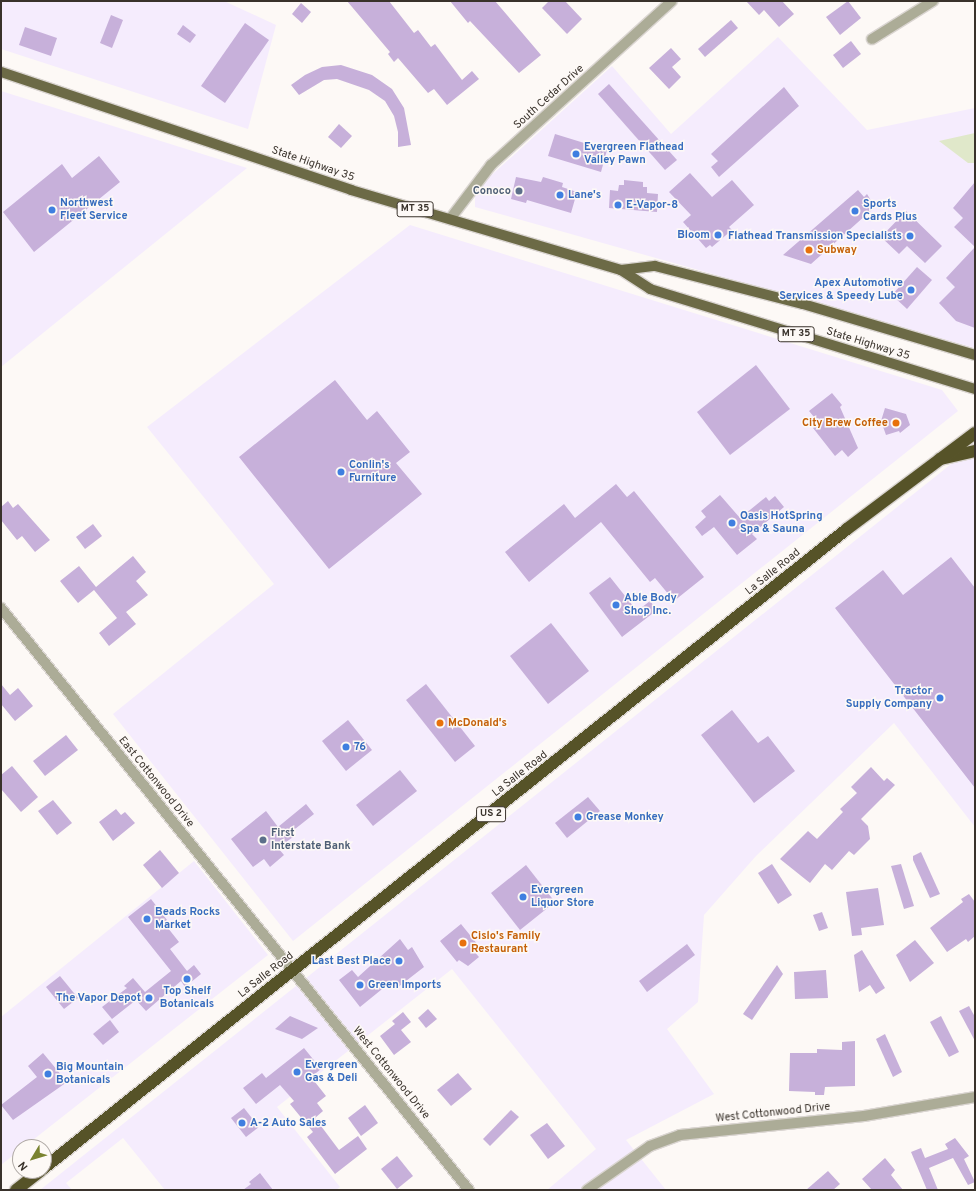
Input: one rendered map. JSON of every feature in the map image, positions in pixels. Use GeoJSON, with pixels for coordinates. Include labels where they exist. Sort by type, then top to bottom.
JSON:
{"type":"FeatureCollection","features":[{"type":"Feature","properties":{"kind":"highway","name":"US 2"},"geometry":{"type":"LineString","coordinates":[[937,460],[975,433]]}},
{"type":"Feature","properties":{"kind":"highway","name":"US 2"},"geometry":{"type":"LineString","coordinates":[[937,460],[975,451]]}},
{"type":"Feature","properties":{"kind":"highway","name":"La Salle Road"},"geometry":{"type":"LineString","coordinates":[[52,1162],[937,460]]}},
{"type":"Feature","properties":{"kind":"highway"},"geometry":{"type":"LineString","coordinates":[[16,1190],[30,1179]]}},
{"type":"Feature","properties":{"kind":"main road","name":"State Highway 35"},"geometry":{"type":"LineString","coordinates":[[1,72],[352,190],[621,270],[650,289],[975,388]]}},
{"type":"Feature","properties":{"kind":"main road","name":"State Highway 35"},"geometry":{"type":"LineString","coordinates":[[621,270],[655,266],[803,304],[975,355]]}},
{"type":"Feature","properties":{"kind":"street","name":"South Cedar Drive"},"geometry":{"type":"LineString","coordinates":[[450,219],[491,165],[672,1]]}},
{"type":"Feature","properties":{"kind":"street"},"geometry":{"type":"LineString","coordinates":[[872,39],[933,1]]}},
{"type":"Feature","properties":{"kind":"street","name":"East Cottonwood Drive"},"geometry":{"type":"LineString","coordinates":[[1,608],[294,970]]}},
{"type":"Feature","properties":{"kind":"street","name":"West Cottonwood Drive"},"geometry":{"type":"LineString","coordinates":[[294,970],[469,1190]]}},
{"type":"Feature","properties":{"kind":"street","name":"West Cottonwood Drive"},"geometry":{"type":"LineString","coordinates":[[587,1190],[650,1146],[680,1135],[864,1116],[975,1097]]}},
{"type":"Feature","properties":{"kind":"shaded area"},"geometry":{"type":"Polygon","coordinates":[[[1,1],[224,1],[276,25],[248,129],[1,49],[1,1]]]}},
{"type":"Feature","properties":{"kind":"shaded area"},"geometry":{"type":"Polygon","coordinates":[[[778,37],[867,130],[975,108],[975,348],[475,207],[475,190],[612,66],[671,134],[778,37]]]}},
{"type":"Feature","properties":{"kind":"shaded area"},"geometry":{"type":"Polygon","coordinates":[[[1,91],[247,168],[1,367],[1,91]]]}},
{"type":"Feature","properties":{"kind":"shaded area"},"geometry":{"type":"Polygon","coordinates":[[[410,225],[942,390],[958,411],[293,941],[113,714],[274,584],[147,427],[410,225]]]}},
{"type":"Feature","properties":{"kind":"shaded area"},"geometry":{"type":"Polygon","coordinates":[[[975,445],[975,827],[894,723],[756,856],[704,915],[698,1002],[667,1029],[714,1094],[626,1140],[666,1190],[547,1190],[596,1149],[452,969],[277,1107],[340,1187],[336,1190],[165,1190],[123,1138],[66,1183],[72,1190],[40,1190],[975,445]]]}},
{"type":"Feature","properties":{"kind":"shaded area"},"geometry":{"type":"Polygon","coordinates":[[[194,861],[268,955],[34,1139],[12,1139],[12,1156],[1,1165],[1,1017],[194,861]]]}},
{"type":"Feature","properties":{"kind":"green space"},"geometry":{"type":"Polygon","coordinates":[[[975,133],[975,163],[968,163],[939,141],[975,133]]]}},
{"type":"Feature","properties":{"kind":"building"},"geometry":{"type":"Polygon","coordinates":[[[347,1],[389,1],[414,33],[418,30],[431,47],[435,44],[462,80],[472,71],[479,79],[447,105],[434,89],[428,93],[398,58],[394,62],[388,54],[390,52],[347,1]]]}},
{"type":"Feature","properties":{"kind":"building"},"geometry":{"type":"Polygon","coordinates":[[[450,1],[495,1],[541,55],[519,73],[470,21],[468,23],[450,1]]]}},
{"type":"Feature","properties":{"kind":"building"},"geometry":{"type":"Polygon","coordinates":[[[549,1],[565,1],[582,19],[567,34],[542,8],[549,1]]]}},
{"type":"Feature","properties":{"kind":"building"},"geometry":{"type":"Polygon","coordinates":[[[746,1],[782,1],[794,14],[779,27],[764,10],[759,15],[746,1]]]}},
{"type":"Feature","properties":{"kind":"building"},"geometry":{"type":"Polygon","coordinates":[[[848,1],[861,18],[840,35],[826,17],[848,1]]]}},
{"type":"Feature","properties":{"kind":"building"},"geometry":{"type":"Polygon","coordinates":[[[301,3],[311,12],[302,23],[292,14],[301,3]]]}},
{"type":"Feature","properties":{"kind":"building"},"geometry":{"type":"Polygon","coordinates":[[[111,15],[123,20],[112,48],[100,43],[111,15]]]}},
{"type":"Feature","properties":{"kind":"building"},"geometry":{"type":"Polygon","coordinates":[[[731,20],[738,28],[705,57],[698,49],[731,20]]]}},
{"type":"Feature","properties":{"kind":"building"},"geometry":{"type":"Polygon","coordinates":[[[245,23],[269,40],[225,103],[201,86],[245,23]]]}},
{"type":"Feature","properties":{"kind":"building"},"geometry":{"type":"Polygon","coordinates":[[[183,25],[196,35],[190,43],[177,34],[183,25]]]}},
{"type":"Feature","properties":{"kind":"building"},"geometry":{"type":"Polygon","coordinates":[[[25,27],[57,38],[51,56],[19,45],[25,27]]]}},
{"type":"Feature","properties":{"kind":"building"},"geometry":{"type":"Polygon","coordinates":[[[851,41],[861,54],[843,68],[833,55],[851,41]]]}},
{"type":"Feature","properties":{"kind":"building"},"geometry":{"type":"Polygon","coordinates":[[[671,48],[681,59],[672,67],[681,77],[669,89],[649,68],[671,48]]]}},
{"type":"Feature","properties":{"kind":"building"},"geometry":{"type":"Polygon","coordinates":[[[341,65],[372,75],[392,89],[404,108],[411,145],[398,147],[398,132],[394,116],[385,101],[369,90],[337,79],[324,80],[299,95],[291,85],[305,75],[322,67],[341,65]]]}},
{"type":"Feature","properties":{"kind":"building"},"geometry":{"type":"Polygon","coordinates":[[[609,84],[677,160],[665,170],[598,94],[609,84]]]}},
{"type":"Feature","properties":{"kind":"building"},"geometry":{"type":"Polygon","coordinates":[[[784,87],[799,106],[719,177],[711,167],[718,161],[711,154],[784,87]]]}},
{"type":"Feature","properties":{"kind":"building"},"geometry":{"type":"Polygon","coordinates":[[[339,124],[352,136],[341,148],[328,137],[339,124]]]}},
{"type":"Feature","properties":{"kind":"building"},"geometry":{"type":"Polygon","coordinates":[[[555,134],[607,150],[601,172],[548,156],[555,134]]]}},
{"type":"Feature","properties":{"kind":"building"},"geometry":{"type":"Polygon","coordinates":[[[99,156],[120,182],[34,252],[3,212],[62,164],[72,178],[99,156]]]}},
{"type":"Feature","properties":{"kind":"building"},"geometry":{"type":"Polygon","coordinates":[[[690,173],[712,197],[732,180],[754,205],[729,227],[732,230],[712,247],[710,245],[706,248],[683,222],[691,215],[669,192],[690,173]]]}},
{"type":"Feature","properties":{"kind":"building"},"geometry":{"type":"Polygon","coordinates":[[[516,177],[541,182],[543,177],[563,183],[562,187],[577,192],[571,213],[527,200],[526,203],[511,199],[516,177]]]}},
{"type":"Feature","properties":{"kind":"building"},"geometry":{"type":"Polygon","coordinates":[[[624,180],[643,182],[643,187],[647,187],[647,193],[658,194],[657,212],[609,208],[610,190],[618,191],[619,185],[624,185],[624,180]]]}},
{"type":"Feature","properties":{"kind":"building"},"geometry":{"type":"Polygon","coordinates":[[[975,182],[975,247],[954,227],[963,218],[953,208],[975,182]]]}},
{"type":"Feature","properties":{"kind":"building"},"geometry":{"type":"Polygon","coordinates":[[[858,190],[864,197],[867,194],[875,207],[811,264],[783,255],[858,190]]]}},
{"type":"Feature","properties":{"kind":"building"},"geometry":{"type":"Polygon","coordinates":[[[906,211],[942,246],[925,263],[907,246],[899,254],[881,237],[906,211]]]}},
{"type":"Feature","properties":{"kind":"building"},"geometry":{"type":"Polygon","coordinates":[[[975,247],[975,328],[956,321],[939,303],[955,287],[946,278],[975,247]]]}},
{"type":"Feature","properties":{"kind":"building"},"geometry":{"type":"Polygon","coordinates":[[[917,267],[932,280],[907,309],[892,295],[917,267]]]}},
{"type":"Feature","properties":{"kind":"building"},"geometry":{"type":"Polygon","coordinates":[[[756,365],[790,409],[730,455],[697,412],[756,365]]]}},
{"type":"Feature","properties":{"kind":"building"},"geometry":{"type":"Polygon","coordinates":[[[335,380],[367,420],[377,411],[410,452],[396,463],[422,494],[329,569],[239,457],[335,380]]]}},
{"type":"Feature","properties":{"kind":"building"},"geometry":{"type":"Polygon","coordinates":[[[832,393],[842,405],[840,407],[858,448],[848,457],[842,450],[835,456],[813,428],[819,423],[809,411],[832,393]]]}},
{"type":"Feature","properties":{"kind":"building"},"geometry":{"type":"Polygon","coordinates":[[[885,408],[906,414],[910,425],[900,433],[899,431],[886,435],[881,421],[885,408]]]}},
{"type":"Feature","properties":{"kind":"building"},"geometry":{"type":"Polygon","coordinates":[[[616,484],[627,497],[634,491],[704,577],[674,601],[655,578],[650,582],[601,522],[529,582],[505,552],[564,504],[575,518],[616,484]]]}},
{"type":"Feature","properties":{"kind":"building"},"geometry":{"type":"Polygon","coordinates":[[[720,495],[740,518],[766,497],[769,501],[775,496],[784,507],[752,534],[757,539],[737,555],[714,527],[702,536],[695,527],[706,517],[701,511],[720,495]]]}},
{"type":"Feature","properties":{"kind":"building"},"geometry":{"type":"Polygon","coordinates":[[[8,501],[13,508],[18,504],[50,540],[35,552],[22,536],[17,540],[1,520],[1,507],[8,501]]]}},
{"type":"Feature","properties":{"kind":"building"},"geometry":{"type":"Polygon","coordinates":[[[93,524],[102,536],[85,549],[76,537],[93,524]]]}},
{"type":"Feature","properties":{"kind":"building"},"geometry":{"type":"Polygon","coordinates":[[[133,556],[146,572],[136,581],[148,595],[126,612],[136,624],[109,646],[99,633],[117,618],[94,590],[78,603],[60,581],[79,566],[96,587],[133,556]]]}},
{"type":"Feature","properties":{"kind":"building","name":"Tractor Supply Company"},"geometry":{"type":"Polygon","coordinates":[[[951,557],[975,588],[975,788],[835,608],[883,570],[903,595],[951,557]]]}},
{"type":"Feature","properties":{"kind":"building"},"geometry":{"type":"Polygon","coordinates":[[[610,577],[637,611],[650,601],[657,610],[622,637],[589,593],[610,577]]]}},
{"type":"Feature","properties":{"kind":"building"},"geometry":{"type":"Polygon","coordinates":[[[551,623],[589,671],[548,704],[510,656],[551,623]]]}},
{"type":"Feature","properties":{"kind":"building"},"geometry":{"type":"Polygon","coordinates":[[[1,684],[10,695],[18,688],[33,706],[15,721],[1,704],[1,684]]]}},
{"type":"Feature","properties":{"kind":"building","name":"McDonald's"},"geometry":{"type":"Polygon","coordinates":[[[426,684],[475,746],[455,762],[406,700],[426,684]]]}},
{"type":"Feature","properties":{"kind":"building"},"geometry":{"type":"Polygon","coordinates":[[[732,710],[758,743],[768,736],[795,771],[754,803],[701,735],[732,710]]]}},
{"type":"Feature","properties":{"kind":"building"},"geometry":{"type":"Polygon","coordinates":[[[348,720],[372,750],[346,771],[322,741],[348,720]]]}},
{"type":"Feature","properties":{"kind":"building"},"geometry":{"type":"Polygon","coordinates":[[[66,735],[78,750],[45,776],[33,761],[66,735]]]}},
{"type":"Feature","properties":{"kind":"building"},"geometry":{"type":"Polygon","coordinates":[[[12,766],[38,797],[21,812],[1,789],[1,775],[12,766]]]}},
{"type":"Feature","properties":{"kind":"building"},"geometry":{"type":"Polygon","coordinates":[[[871,767],[884,781],[887,778],[895,785],[861,819],[868,826],[870,839],[854,855],[849,851],[832,870],[825,864],[810,883],[780,859],[808,831],[817,839],[843,812],[840,809],[857,793],[851,787],[871,767]]]}},
{"type":"Feature","properties":{"kind":"building"},"geometry":{"type":"Polygon","coordinates":[[[400,770],[417,791],[373,826],[356,805],[400,770]]]}},
{"type":"Feature","properties":{"kind":"building","name":"Grease Monkey"},"geometry":{"type":"Polygon","coordinates":[[[588,797],[600,811],[567,838],[555,823],[588,797]]]}},
{"type":"Feature","properties":{"kind":"building"},"geometry":{"type":"Polygon","coordinates":[[[53,800],[72,823],[57,835],[38,811],[53,800]]]}},
{"type":"Feature","properties":{"kind":"building"},"geometry":{"type":"Polygon","coordinates":[[[306,804],[314,814],[290,833],[293,837],[278,848],[284,855],[270,867],[264,859],[253,867],[231,839],[266,811],[278,827],[306,804]]]}},
{"type":"Feature","properties":{"kind":"building"},"geometry":{"type":"Polygon","coordinates":[[[116,809],[121,815],[125,812],[135,823],[113,841],[99,822],[116,809]]]}},
{"type":"Feature","properties":{"kind":"building"},"geometry":{"type":"Polygon","coordinates":[[[160,850],[179,873],[162,888],[143,865],[160,850]]]}},
{"type":"Feature","properties":{"kind":"building"},"geometry":{"type":"Polygon","coordinates":[[[921,852],[940,894],[930,898],[913,860],[913,856],[921,852]]]}},
{"type":"Feature","properties":{"kind":"building"},"geometry":{"type":"Polygon","coordinates":[[[772,864],[792,895],[778,904],[758,873],[772,864]]]}},
{"type":"Feature","properties":{"kind":"building"},"geometry":{"type":"Polygon","coordinates":[[[901,864],[914,906],[904,909],[891,866],[901,864]]]}},
{"type":"Feature","properties":{"kind":"building","name":"Evergreen Liquor Store"},"geometry":{"type":"Polygon","coordinates":[[[526,865],[555,902],[520,930],[491,893],[526,865]]]}},
{"type":"Feature","properties":{"kind":"building"},"geometry":{"type":"Polygon","coordinates":[[[878,888],[884,925],[861,928],[862,935],[852,936],[846,892],[878,888]]]}},
{"type":"Feature","properties":{"kind":"building"},"geometry":{"type":"Polygon","coordinates":[[[969,894],[975,902],[975,936],[968,942],[966,939],[947,952],[930,928],[963,902],[961,899],[969,894]]]}},
{"type":"Feature","properties":{"kind":"building"},"geometry":{"type":"Polygon","coordinates":[[[151,899],[167,920],[164,923],[179,942],[170,949],[187,971],[194,965],[201,974],[185,987],[181,981],[146,1011],[136,1000],[112,1019],[102,1007],[127,988],[124,986],[133,978],[145,992],[171,971],[128,917],[151,899]]]}},
{"type":"Feature","properties":{"kind":"building"},"geometry":{"type":"Polygon","coordinates":[[[822,912],[828,928],[819,931],[813,915],[822,912]]]}},
{"type":"Feature","properties":{"kind":"building"},"geometry":{"type":"Polygon","coordinates":[[[461,924],[478,945],[472,949],[479,957],[468,966],[459,960],[457,962],[440,941],[461,924]]]}},
{"type":"Feature","properties":{"kind":"building"},"geometry":{"type":"Polygon","coordinates":[[[400,939],[408,950],[412,947],[424,967],[397,988],[392,981],[360,1007],[339,980],[352,970],[358,977],[400,939]]]}},
{"type":"Feature","properties":{"kind":"building"},"geometry":{"type":"Polygon","coordinates":[[[915,940],[934,963],[910,982],[896,955],[915,940]]]}},
{"type":"Feature","properties":{"kind":"building"},"geometry":{"type":"Polygon","coordinates":[[[687,944],[695,955],[647,992],[639,981],[687,944]]]}},
{"type":"Feature","properties":{"kind":"building"},"geometry":{"type":"Polygon","coordinates":[[[862,950],[885,988],[876,994],[870,985],[859,992],[854,955],[862,950]]]}},
{"type":"Feature","properties":{"kind":"building"},"geometry":{"type":"Polygon","coordinates":[[[777,965],[783,974],[752,1020],[743,1014],[777,965]]]}},
{"type":"Feature","properties":{"kind":"building"},"geometry":{"type":"Polygon","coordinates":[[[826,970],[828,998],[795,999],[794,972],[826,970]]]}},
{"type":"Feature","properties":{"kind":"building"},"geometry":{"type":"Polygon","coordinates":[[[60,976],[78,998],[64,1009],[46,987],[60,976]]]}},
{"type":"Feature","properties":{"kind":"building"},"geometry":{"type":"Polygon","coordinates":[[[969,1006],[975,1017],[975,1041],[959,1011],[969,1006]]]}},
{"type":"Feature","properties":{"kind":"building"},"geometry":{"type":"Polygon","coordinates":[[[428,1009],[437,1019],[426,1028],[418,1018],[428,1009]]]}},
{"type":"Feature","properties":{"kind":"building"},"geometry":{"type":"Polygon","coordinates":[[[403,1012],[411,1022],[401,1030],[411,1042],[394,1055],[380,1036],[395,1024],[392,1021],[403,1012]]]}},
{"type":"Feature","properties":{"kind":"building"},"geometry":{"type":"Polygon","coordinates":[[[290,1016],[318,1028],[302,1039],[275,1029],[290,1016]]]}},
{"type":"Feature","properties":{"kind":"building"},"geometry":{"type":"Polygon","coordinates":[[[941,1016],[959,1052],[949,1057],[930,1022],[941,1016]]]}},
{"type":"Feature","properties":{"kind":"building"},"geometry":{"type":"Polygon","coordinates":[[[110,1020],[119,1032],[103,1045],[93,1034],[110,1020]]]}},
{"type":"Feature","properties":{"kind":"building"},"geometry":{"type":"Polygon","coordinates":[[[885,1034],[902,1072],[893,1077],[876,1039],[885,1034]]]}},
{"type":"Feature","properties":{"kind":"building"},"geometry":{"type":"Polygon","coordinates":[[[855,1041],[855,1086],[825,1087],[824,1095],[815,1095],[815,1092],[789,1091],[790,1053],[817,1053],[817,1049],[842,1050],[842,1042],[855,1041]]]}},
{"type":"Feature","properties":{"kind":"building"},"geometry":{"type":"Polygon","coordinates":[[[304,1048],[321,1069],[311,1077],[326,1096],[317,1103],[323,1111],[315,1118],[339,1150],[358,1136],[367,1149],[335,1174],[307,1137],[313,1132],[290,1104],[294,1101],[280,1085],[256,1104],[243,1088],[262,1073],[266,1078],[304,1048]]]}},
{"type":"Feature","properties":{"kind":"building"},"geometry":{"type":"Polygon","coordinates":[[[43,1053],[67,1082],[13,1120],[1,1105],[37,1077],[28,1066],[43,1053]]]}},
{"type":"Feature","properties":{"kind":"building"},"geometry":{"type":"Polygon","coordinates":[[[458,1073],[472,1089],[451,1106],[437,1090],[458,1073]]]}},
{"type":"Feature","properties":{"kind":"building"},"geometry":{"type":"Polygon","coordinates":[[[365,1105],[378,1123],[361,1136],[348,1118],[365,1105]]]}},
{"type":"Feature","properties":{"kind":"building"},"geometry":{"type":"Polygon","coordinates":[[[244,1108],[259,1127],[246,1137],[231,1118],[244,1108]]]}},
{"type":"Feature","properties":{"kind":"building"},"geometry":{"type":"Polygon","coordinates":[[[511,1110],[519,1117],[490,1146],[483,1139],[511,1110]]]}},
{"type":"Feature","properties":{"kind":"building"},"geometry":{"type":"Polygon","coordinates":[[[547,1123],[565,1146],[548,1159],[530,1135],[547,1123]]]}},
{"type":"Feature","properties":{"kind":"building"},"geometry":{"type":"Polygon","coordinates":[[[955,1138],[969,1156],[964,1159],[975,1182],[968,1185],[953,1158],[929,1168],[938,1190],[927,1190],[911,1152],[921,1148],[925,1158],[948,1149],[945,1144],[955,1138]]]}},
{"type":"Feature","properties":{"kind":"building"},"geometry":{"type":"Polygon","coordinates":[[[397,1156],[413,1176],[397,1189],[381,1169],[397,1156]]]}},
{"type":"Feature","properties":{"kind":"building"},"geometry":{"type":"Polygon","coordinates":[[[885,1158],[895,1170],[891,1175],[903,1190],[872,1190],[862,1179],[885,1158]]]}},
{"type":"Feature","properties":{"kind":"building"},"geometry":{"type":"Polygon","coordinates":[[[828,1171],[840,1184],[833,1190],[806,1190],[828,1171]]]}},
{"type":"Feature","properties":{"kind":"building"},"geometry":{"type":"Polygon","coordinates":[[[260,1173],[273,1190],[243,1190],[251,1184],[249,1182],[260,1173]]]}},
{"type":"Feature","properties":{"kind":"place","name":"Evergreen Flathead Valley Pawn"},"geometry":{"type":"Point","coordinates":[576,154]}},
{"type":"Feature","properties":{"kind":"place","name":"Conoco"},"geometry":{"type":"Point","coordinates":[519,191]}},
{"type":"Feature","properties":{"kind":"place","name":"Lane's"},"geometry":{"type":"Point","coordinates":[560,195]}},
{"type":"Feature","properties":{"kind":"place","name":"E-Vapor-8"},"geometry":{"type":"Point","coordinates":[618,205]}},
{"type":"Feature","properties":{"kind":"place","name":"Northwest Fleet Service"},"geometry":{"type":"Point","coordinates":[52,210]}},
{"type":"Feature","properties":{"kind":"place","name":"Sports Cards Plus"},"geometry":{"type":"Point","coordinates":[855,211]}},
{"type":"Feature","properties":{"kind":"place","name":"Bloom"},"geometry":{"type":"Point","coordinates":[718,235]}},
{"type":"Feature","properties":{"kind":"place","name":"Flathead Transmission Specialists"},"geometry":{"type":"Point","coordinates":[910,236]}},
{"type":"Feature","properties":{"kind":"place","name":"Subway"},"geometry":{"type":"Point","coordinates":[809,250]}},
{"type":"Feature","properties":{"kind":"place","name":"Apex Automotive Services & Speedy Lube"},"geometry":{"type":"Point","coordinates":[911,290]}},
{"type":"Feature","properties":{"kind":"place","name":"City Brew Coffee"},"geometry":{"type":"Point","coordinates":[896,423]}},
{"type":"Feature","properties":{"kind":"place","name":"Conlin's Furniture"},"geometry":{"type":"Point","coordinates":[341,472]}},
{"type":"Feature","properties":{"kind":"place","name":"Oasis HotSpring Spa & Sauna"},"geometry":{"type":"Point","coordinates":[732,523]}},
{"type":"Feature","properties":{"kind":"place","name":"Able Body Shop Inc."},"geometry":{"type":"Point","coordinates":[616,605]}},
{"type":"Feature","properties":{"kind":"place","name":"Tractor Supply Company"},"geometry":{"type":"Point","coordinates":[940,698]}},
{"type":"Feature","properties":{"kind":"place","name":"McDonald's"},"geometry":{"type":"Point","coordinates":[440,723]}},
{"type":"Feature","properties":{"kind":"place","name":"76"},"geometry":{"type":"Point","coordinates":[346,747]}},
{"type":"Feature","properties":{"kind":"place","name":"Grease Monkey"},"geometry":{"type":"Point","coordinates":[578,817]}},
{"type":"Feature","properties":{"kind":"place","name":"First Interstate Bank"},"geometry":{"type":"Point","coordinates":[263,840]}},
{"type":"Feature","properties":{"kind":"place","name":"Evergreen Liquor Store"},"geometry":{"type":"Point","coordinates":[523,897]}},
{"type":"Feature","properties":{"kind":"place","name":"Beads Rocks Market"},"geometry":{"type":"Point","coordinates":[147,919]}},
{"type":"Feature","properties":{"kind":"place","name":"Cislo's Family Restaurant"},"geometry":{"type":"Point","coordinates":[463,943]}},
{"type":"Feature","properties":{"kind":"place","name":"Last Best Place"},"geometry":{"type":"Point","coordinates":[399,961]}},
{"type":"Feature","properties":{"kind":"place","name":"Top Shelf Botanicals"},"geometry":{"type":"Point","coordinates":[187,979]}},
{"type":"Feature","properties":{"kind":"place","name":"Green Imports"},"geometry":{"type":"Point","coordinates":[360,985]}},
{"type":"Feature","properties":{"kind":"place","name":"The Vapor Depot"},"geometry":{"type":"Point","coordinates":[149,998]}},
{"type":"Feature","properties":{"kind":"place","name":"Evergreen Gas & Deli"},"geometry":{"type":"Point","coordinates":[297,1072]}},
{"type":"Feature","properties":{"kind":"place","name":"Big Mountain Botanicals"},"geometry":{"type":"Point","coordinates":[48,1074]}},
{"type":"Feature","properties":{"kind":"place","name":"A-2 Auto Sales"},"geometry":{"type":"Point","coordinates":[242,1123]}}]}
